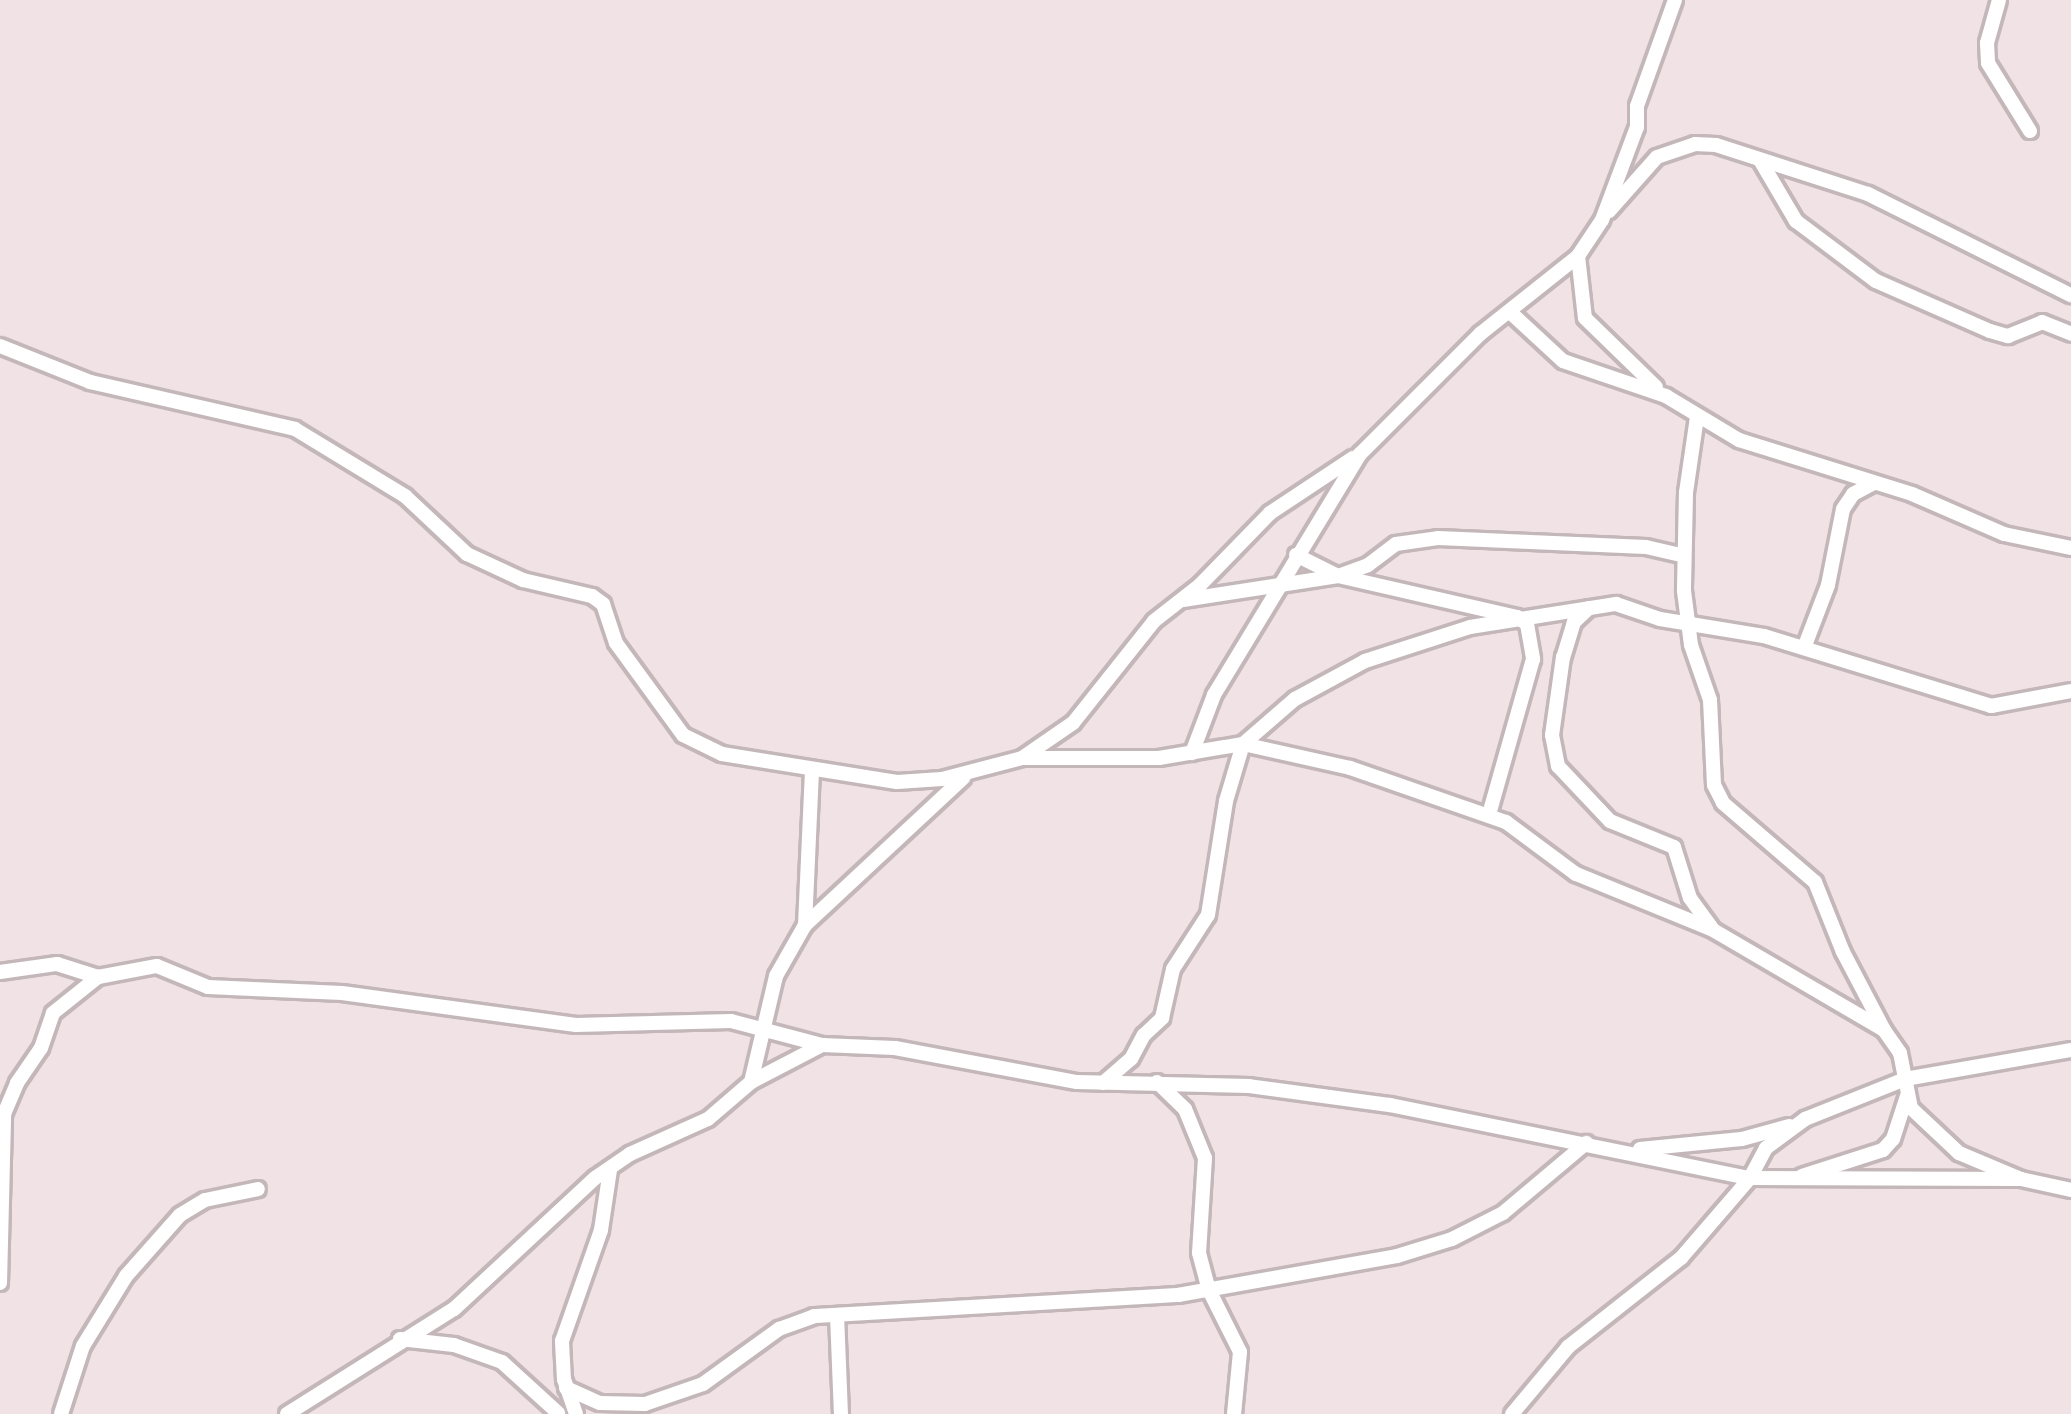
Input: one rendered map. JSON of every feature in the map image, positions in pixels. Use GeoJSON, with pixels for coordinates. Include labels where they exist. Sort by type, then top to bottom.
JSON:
{"type":"FeatureCollection","features":[{"type":"Feature","properties":{"kind":"street"},"geometry":{"type":"LineString","coordinates":[[1602,220],[1637,127],[1637,106],[1675,0]]}},
{"type":"Feature","properties":{"kind":"street"},"geometry":{"type":"LineString","coordinates":[[1999,0],[1987,43],[1988,63],[2030,131]]}},
{"type":"Feature","properties":{"kind":"street"},"geometry":{"type":"LineString","coordinates":[[1022,758],[1073,723],[1139,638],[1270,513],[1360,454],[1480,334],[1578,256],[1645,167],[1678,149],[1716,145],[1868,194],[2071,296]]}},
{"type":"Feature","properties":{"kind":"street"},"geometry":{"type":"LineString","coordinates":[[1760,160],[1796,221],[1876,280],[1990,331],[2008,335],[2042,322],[2071,334]]}},
{"type":"Feature","properties":{"kind":"street"},"geometry":{"type":"LineString","coordinates":[[1578,256],[1585,318],[1666,396],[1697,418],[1770,452],[1874,483],[1990,529],[2071,548]]}},
{"type":"Feature","properties":{"kind":"street"},"geometry":{"type":"LineString","coordinates":[[1510,312],[1563,361],[1666,396]]}},
{"type":"Feature","properties":{"kind":"street"},"geometry":{"type":"LineString","coordinates":[[0,346],[91,382],[295,428],[405,496],[467,554],[523,580],[577,590],[603,604],[616,643],[683,735],[698,746],[812,772],[897,782],[967,774],[1022,758],[1192,753],[1244,745],[1350,768],[1489,815],[1599,886],[1713,930],[1884,1030]]}},
{"type":"Feature","properties":{"kind":"street"},"geometry":{"type":"LineString","coordinates":[[1697,418],[1684,556],[1687,623],[1707,682],[1716,794],[1815,882],[1843,952],[1900,1053],[1911,1108],[1959,1153],[2021,1179],[2071,1190]]}},
{"type":"Feature","properties":{"kind":"street"},"geometry":{"type":"LineString","coordinates":[[1192,753],[1214,695],[1360,454]]}},
{"type":"Feature","properties":{"kind":"street"},"geometry":{"type":"LineString","coordinates":[[1804,648],[1828,585],[1844,509],[1853,494],[1874,483]]}},
{"type":"Feature","properties":{"kind":"street"},"geometry":{"type":"LineString","coordinates":[[1183,600],[1275,590],[1338,576],[1369,565],[1396,544],[1438,538],[1646,548],[1684,556]]}},
{"type":"Feature","properties":{"kind":"street"},"geometry":{"type":"LineString","coordinates":[[1296,555],[1338,576],[1517,616],[1531,633],[1533,659],[1489,815]]}},
{"type":"Feature","properties":{"kind":"street"},"geometry":{"type":"LineString","coordinates":[[1103,1083],[1131,1059],[1144,1035],[1162,1018],[1173,969],[1208,915],[1226,801],[1244,745],[1270,716],[1338,672],[1517,616],[1593,605],[1627,606],[1804,648],[1915,687],[1991,706],[2071,691]]}},
{"type":"Feature","properties":{"kind":"street"},"geometry":{"type":"LineString","coordinates":[[1593,605],[1574,622],[1563,658],[1552,735],[1558,766],[1610,821],[1674,847],[1690,898],[1713,930]]}},
{"type":"Feature","properties":{"kind":"street"},"geometry":{"type":"LineString","coordinates":[[805,925],[812,772]]}},
{"type":"Feature","properties":{"kind":"street"},"geometry":{"type":"LineString","coordinates":[[751,1082],[776,976],[805,925],[967,774]]}},
{"type":"Feature","properties":{"kind":"street"},"geometry":{"type":"LineString","coordinates":[[0,972],[51,963],[98,977],[157,966],[208,987],[381,997],[534,1022],[731,1021],[822,1045],[895,1048],[1103,1083],[1249,1086],[1390,1105],[1750,1178],[2021,1179]]}},
{"type":"Feature","properties":{"kind":"street"},"geometry":{"type":"LineString","coordinates":[[0,1283],[4,1114],[16,1083],[41,1048],[53,1013],[98,977]]}},
{"type":"Feature","properties":{"kind":"street"},"geometry":{"type":"LineString","coordinates":[[287,1414],[470,1296],[631,1154],[728,1106],[751,1082],[822,1045]]}},
{"type":"Feature","properties":{"kind":"street"},"geometry":{"type":"LineString","coordinates":[[1621,1150],[1742,1139],[1800,1123],[1905,1079],[2071,1050]]}},
{"type":"Feature","properties":{"kind":"street"},"geometry":{"type":"LineString","coordinates":[[1157,1082],[1185,1109],[1205,1158],[1199,1253],[1209,1290],[1240,1352],[1234,1414]]}},
{"type":"Feature","properties":{"kind":"street"},"geometry":{"type":"LineString","coordinates":[[1792,1180],[1882,1150],[1893,1139],[1907,1096]]}},
{"type":"Feature","properties":{"kind":"street"},"geometry":{"type":"LineString","coordinates":[[1512,1414],[1568,1348],[1681,1258],[1750,1178],[1766,1148],[1800,1123]]}},
{"type":"Feature","properties":{"kind":"street"},"geometry":{"type":"LineString","coordinates":[[565,1384],[600,1403],[645,1404],[704,1384],[779,1329],[837,1315],[1209,1290],[1384,1259],[1453,1239],[1503,1213],[1586,1143]]}},
{"type":"Feature","properties":{"kind":"street"},"geometry":{"type":"LineString","coordinates":[[576,1414],[565,1384],[562,1341],[601,1230],[610,1171]]}},
{"type":"Feature","properties":{"kind":"street"},"geometry":{"type":"LineString","coordinates":[[62,1414],[83,1346],[126,1276],[180,1215],[206,1200],[258,1189]]}},
{"type":"Feature","properties":{"kind":"street"},"geometry":{"type":"LineString","coordinates":[[837,1315],[842,1414]]}},
{"type":"Feature","properties":{"kind":"street"},"geometry":{"type":"LineString","coordinates":[[400,1340],[454,1345],[502,1362],[558,1414],[565,1384]]}}]}
